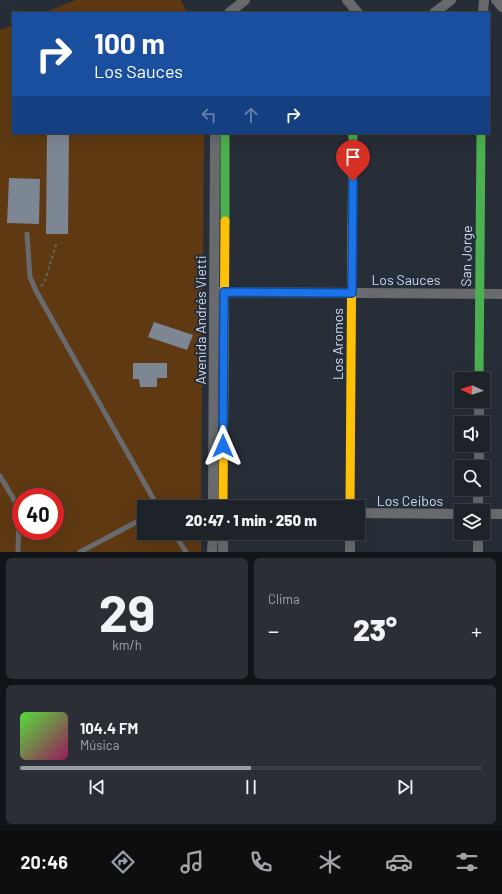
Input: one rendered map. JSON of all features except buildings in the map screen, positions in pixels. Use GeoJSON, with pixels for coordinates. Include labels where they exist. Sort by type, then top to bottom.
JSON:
{"type":"FeatureCollection","features":[{"type":"Feature","properties":{"kind":"street"},"geometry":{"type":"LineString","coordinates":[[230,12],[245,0]]}},
{"type":"Feature","properties":{"kind":"street"},"geometry":{"type":"LineString","coordinates":[[347,0],[357,12]]}},
{"type":"Feature","properties":{"kind":"street"},"geometry":{"type":"LineString","coordinates":[[435,12],[450,0]]}},
{"type":"Feature","properties":{"kind":"street"},"geometry":{"type":"LineString","coordinates":[[483,12],[484,0]]}},
{"type":"Feature","properties":{"kind":"street"},"geometry":{"type":"LineString","coordinates":[[496,0],[502,7]]}},
{"type":"Feature","properties":{"kind":"street","name":"Avenida Andrés Vietti"},"geometry":{"type":"LineString","coordinates":[[216,134],[223,500]]}},
{"type":"Feature","properties":{"kind":"street","name":"Avenida Andrés Vietti"},"geometry":{"type":"LineString","coordinates":[[213,500],[225,134]]}},
{"type":"Feature","properties":{"kind":"street","name":"Los Aromos"},"geometry":{"type":"LineString","coordinates":[[350,500],[353,134]]}},
{"type":"Feature","properties":{"kind":"street","name":"San Jorge"},"geometry":{"type":"LineString","coordinates":[[479,372],[481,134]]}},
{"type":"Feature","properties":{"kind":"street","name":"Los Sauces"},"geometry":{"type":"LineString","coordinates":[[219,292],[502,294]]}},
{"type":"Feature","properties":{"kind":"street","name":"Los Ceibos"},"geometry":{"type":"LineString","coordinates":[[365,513],[454,514]]}},
{"type":"Feature","properties":{"kind":"street"},"geometry":{"type":"LineString","coordinates":[[490,514],[502,514]]}},
{"type":"Feature","properties":{"kind":"street"},"geometry":{"type":"LineString","coordinates":[[212,552],[213,540]]}},
{"type":"Feature","properties":{"kind":"street"},"geometry":{"type":"LineString","coordinates":[[222,552],[223,540]]}},
{"type":"Feature","properties":{"kind":"street"},"geometry":{"type":"LineString","coordinates":[[350,540],[350,552]]}},
{"type":"Feature","properties":{"kind":"street"},"geometry":{"type":"LineString","coordinates":[[478,540],[478,552]]}},
{"type":"Feature","properties":{"kind":"lane"},"geometry":{"type":"LineString","coordinates":[[27,234],[30,277],[36,290],[154,500]]}},
{"type":"Feature","properties":{"kind":"lane"},"geometry":{"type":"LineString","coordinates":[[0,476],[19,508],[18,552]]}},
{"type":"Feature","properties":{"kind":"lane"},"geometry":{"type":"LineString","coordinates":[[80,552],[137,522]]}},
{"type":"Feature","properties":{"kind":"lane"},"geometry":{"type":"LineString","coordinates":[[178,540],[186,552]]}},
{"type":"Feature","properties":{"kind":"path"},"geometry":{"type":"LineString","coordinates":[[36,290],[44,283],[57,242]]}},
{"type":"Feature","properties":{"kind":"shaded area"},"geometry":{"type":"Polygon","coordinates":[[[76,0],[181,0],[187,12],[46,12],[76,0]]]}},
{"type":"Feature","properties":{"kind":"shaded area"},"geometry":{"type":"Polygon","coordinates":[[[12,25],[12,134],[204,134],[201,500],[137,500],[137,540],[201,540],[201,552],[0,552],[0,30],[12,25]]]}},
{"type":"Feature","properties":{"kind":"traffic: fast"},"geometry":{"type":"LineString","coordinates":[[225,134],[225,221]]}},
{"type":"Feature","properties":{"kind":"traffic: fast"},"geometry":{"type":"LineString","coordinates":[[352,226],[353,134]]}},
{"type":"Feature","properties":{"kind":"traffic: fast"},"geometry":{"type":"LineString","coordinates":[[479,372],[481,134]]}},
{"type":"Feature","properties":{"kind":"traffic: slow"},"geometry":{"type":"LineString","coordinates":[[223,500],[225,221]]}},
{"type":"Feature","properties":{"kind":"traffic: slow"},"geometry":{"type":"LineString","coordinates":[[350,500],[352,226]]}},
{"type":"Feature","properties":{"kind":"route"},"geometry":{"type":"LineString","coordinates":[[223,446],[224,292],[352,293],[353,181]]}}]}
